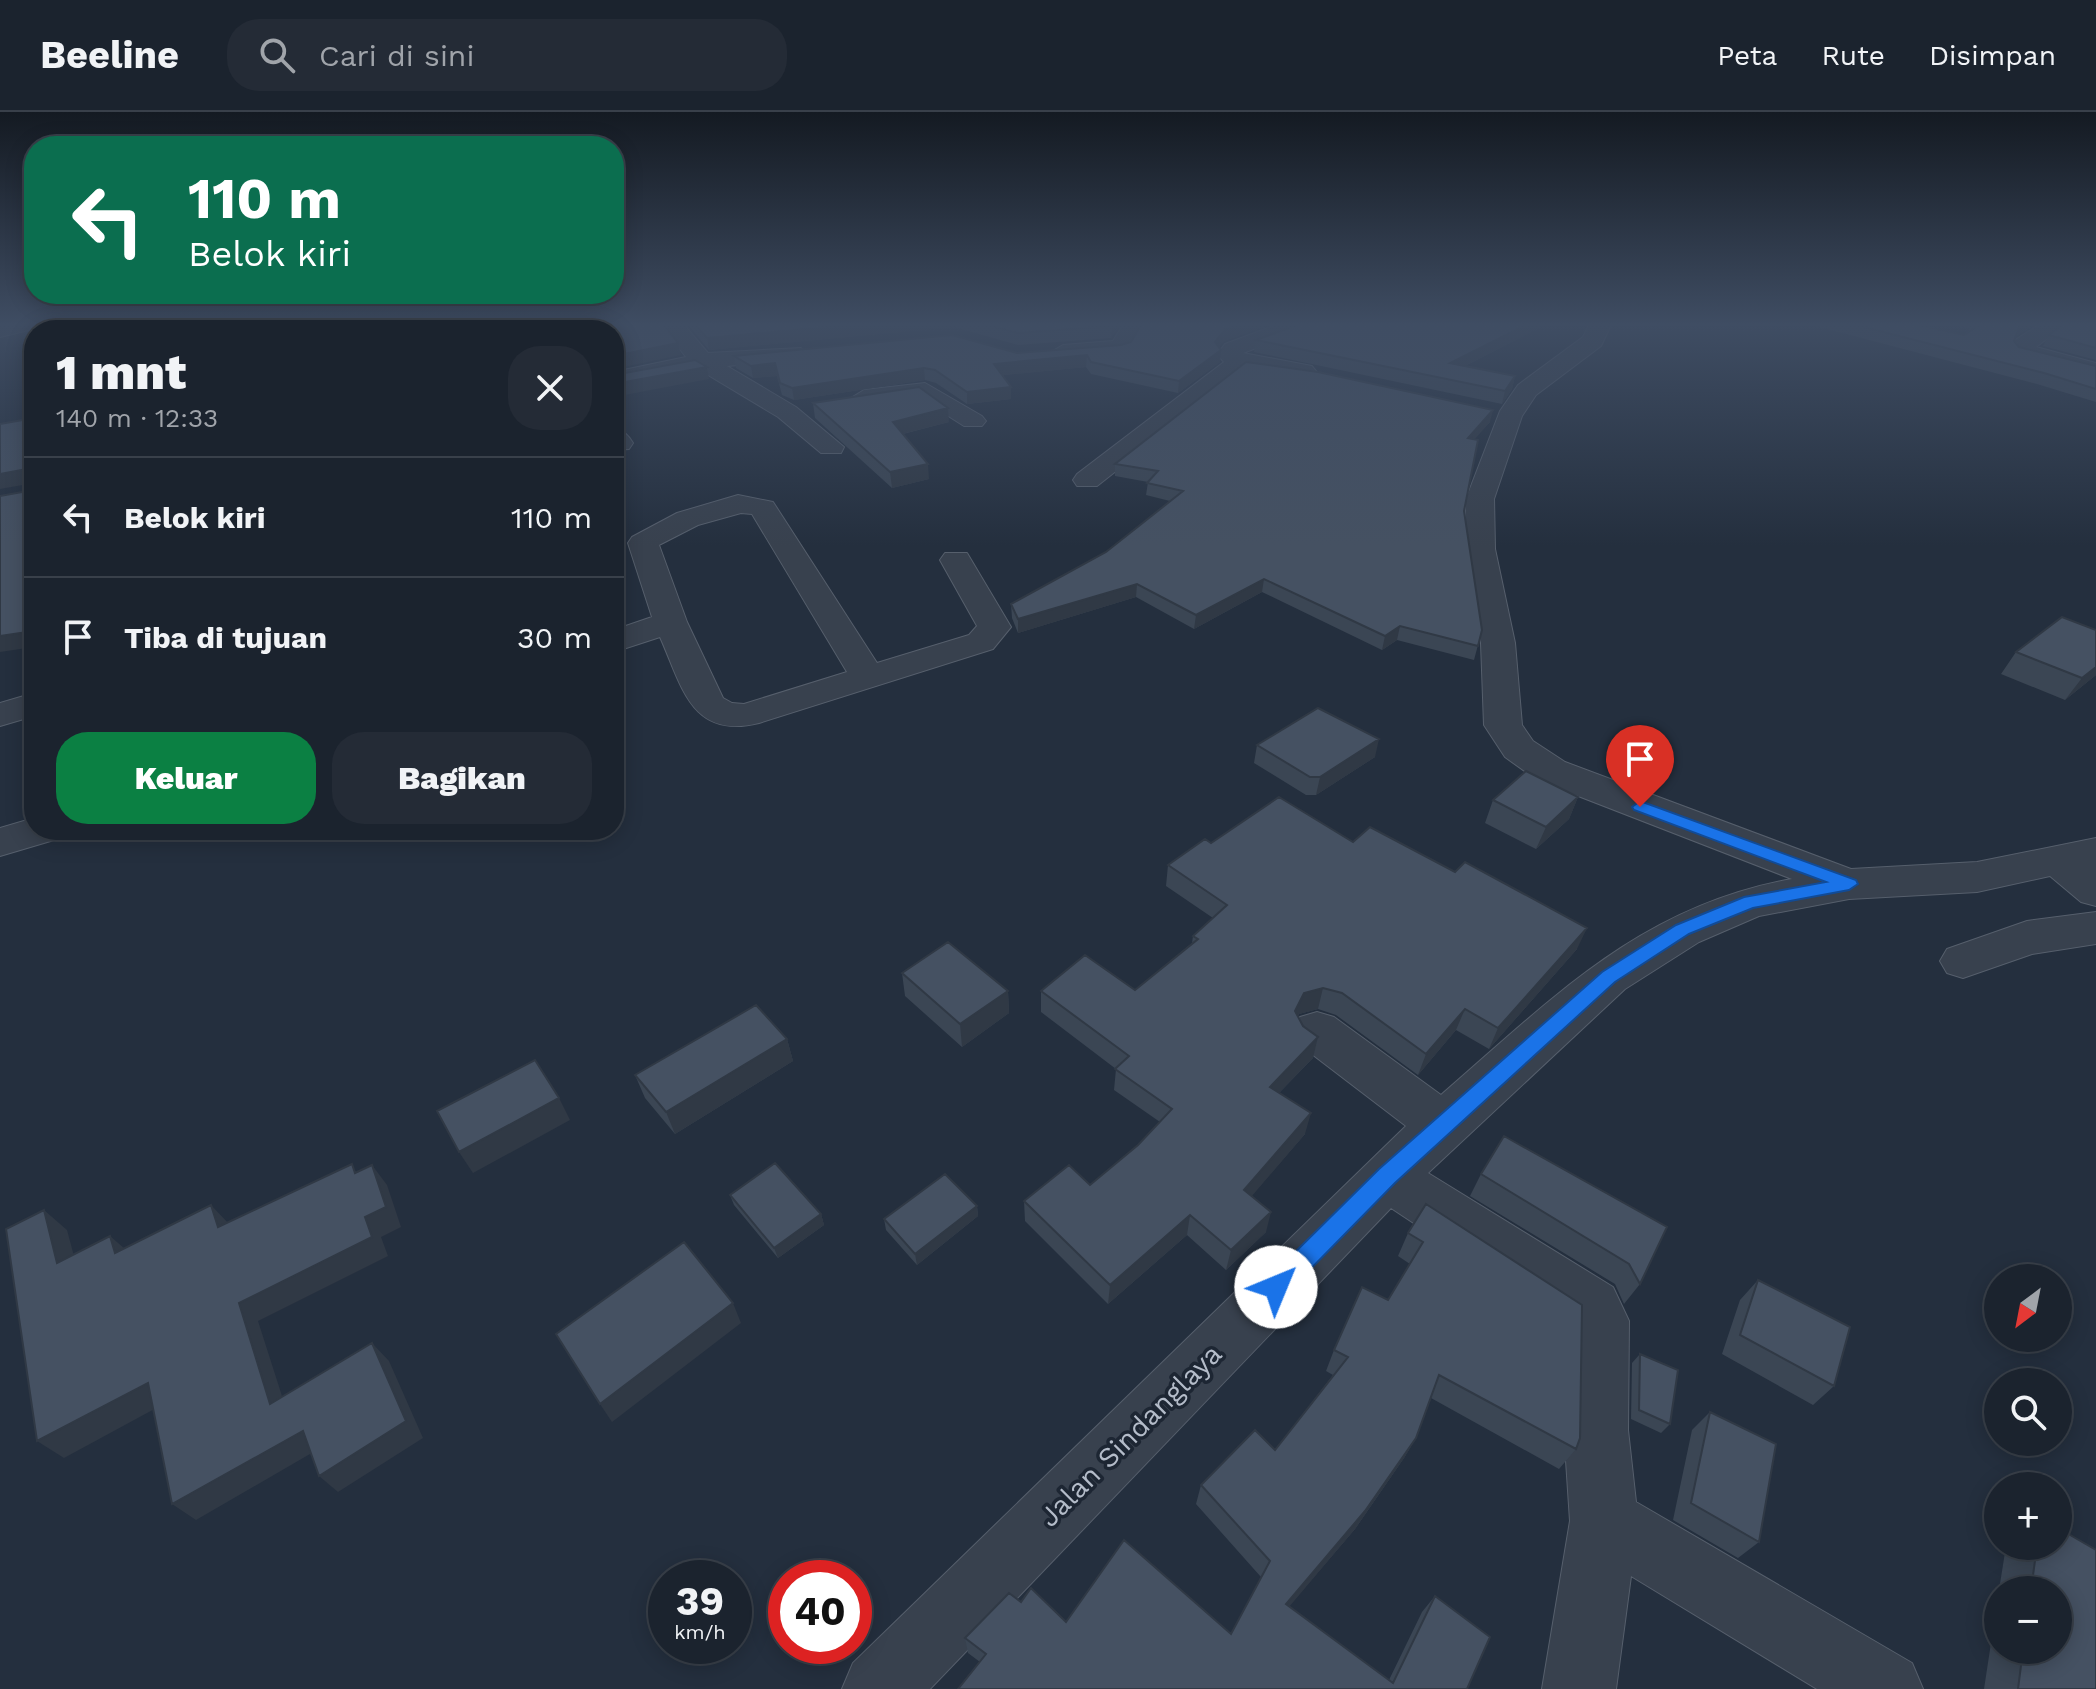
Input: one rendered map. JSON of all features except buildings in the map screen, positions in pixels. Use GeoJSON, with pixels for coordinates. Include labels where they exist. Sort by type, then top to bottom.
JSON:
{"type":"FeatureCollection","features":[{"type":"Feature","properties":{"kind":"street"},"geometry":{"type":"LineString","coordinates":[[765,399],[831,447]]}},
{"type":"Feature","properties":{"kind":"street"},"geometry":{"type":"LineString","coordinates":[[787,412],[864,399]]}},
{"type":"Feature","properties":{"kind":"street"},"geometry":{"type":"LineString","coordinates":[[946,399],[973,421]]}},
{"type":"Feature","properties":{"kind":"street"},"geometry":{"type":"LineString","coordinates":[[1087,480],[1192,399]]}},
{"type":"Feature","properties":{"kind":"street"},"geometry":{"type":"LineString","coordinates":[[1515,399],[1494,413],[1480,499],[1480,549],[1498,643],[1500,710],[1503,725],[1519,749],[1551,771],[1589,788],[1849,884]]}},
{"type":"Feature","properties":{"kind":"street"},"geometry":{"type":"LineString","coordinates":[[868,677],[763,508],[736,504],[662,529],[649,535],[643,543],[670,622],[708,704],[723,714],[746,715],[981,642],[991,635],[994,627],[956,560]]}},
{"type":"Feature","properties":{"kind":"street"},"geometry":{"type":"LineString","coordinates":[[624,638],[670,622]]}},
{"type":"Feature","properties":{"kind":"street"},"geometry":{"type":"LineString","coordinates":[[0,715],[24,707]]}},
{"type":"Feature","properties":{"kind":"street"},"geometry":{"type":"LineString","coordinates":[[0,842],[24,835]]}},
{"type":"Feature","properties":{"kind":"street","name":"Jalan Sindanglaya"},"geometry":{"type":"LineString","coordinates":[[879,1689],[1387,1176],[1608,977],[1683,930],[1750,902],[1849,884],[2084,868]]}},
{"type":"Feature","properties":{"kind":"street"},"geometry":{"type":"LineString","coordinates":[[1963,961],[2027,938],[2096,928]]}},
{"type":"Feature","properties":{"kind":"street"},"geometry":{"type":"LineString","coordinates":[[1317,1031],[1444,1126]]}},
{"type":"Feature","properties":{"kind":"street"},"geometry":{"type":"LineString","coordinates":[[1387,1176],[1592,1307],[1601,1338],[1596,1430],[1604,1521],[1579,1689]]}},
{"type":"Feature","properties":{"kind":"street"},"geometry":{"type":"LineString","coordinates":[[1604,1521],[1886,1689]]}},
{"type":"Feature","properties":{"kind":"route"},"geometry":{"type":"LineString","coordinates":[[1276,1287],[1387,1176],[1608,977],[1683,930],[1750,902],[1849,884],[1640,807]]}}]}
